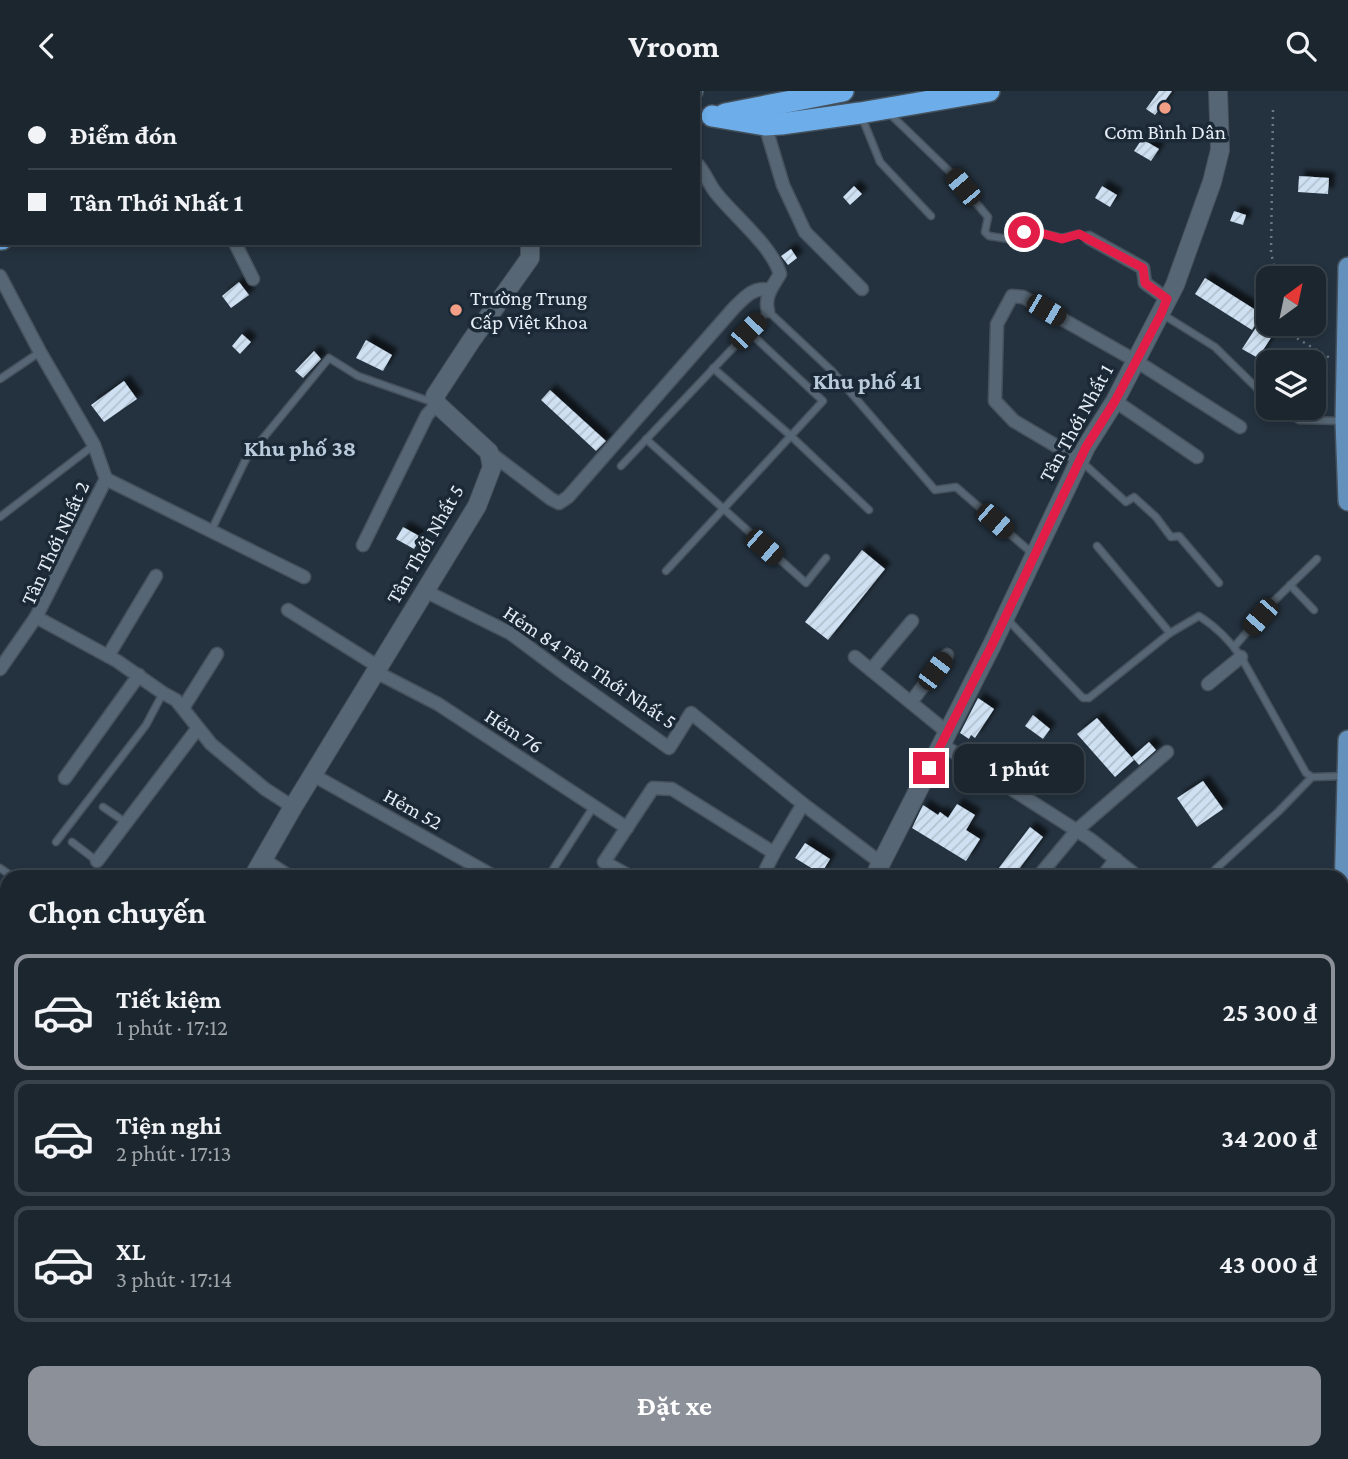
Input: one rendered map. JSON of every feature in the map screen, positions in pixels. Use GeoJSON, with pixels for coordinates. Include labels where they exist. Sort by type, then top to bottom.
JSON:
{"type":"FeatureCollection","features":[{"type":"Feature","properties":{"kind":"highway"},"geometry":{"type":"LineString","coordinates":[[705,118],[843,91]]}},
{"type":"Feature","properties":{"kind":"highway"},"geometry":{"type":"LineString","coordinates":[[705,118],[765,125],[860,113],[989,91]]}},
{"type":"Feature","properties":{"kind":"main road"},"geometry":{"type":"LineString","coordinates":[[1348,267],[1345,421],[1348,501]]}},
{"type":"Feature","properties":{"kind":"main road"},"geometry":{"type":"LineString","coordinates":[[1344,870],[1348,740]]}},
{"type":"Feature","properties":{"kind":"street","name":"Tân Thới Nhất 1"},"geometry":{"type":"LineString","coordinates":[[877,870],[1005,617],[1080,460],[1115,401],[1175,285],[1212,182],[1220,150],[1219,91]]}},
{"type":"Feature","properties":{"kind":"street"},"geometry":{"type":"LineString","coordinates":[[765,125],[783,185],[804,232],[862,289]]}},
{"type":"Feature","properties":{"kind":"street"},"geometry":{"type":"LineString","coordinates":[[700,168],[715,192],[745,224],[777,265],[780,274],[770,290],[766,304],[768,311]]}},
{"type":"Feature","properties":{"kind":"street"},"geometry":{"type":"LineString","coordinates":[[1089,238],[1143,268],[1145,283],[1164,306]]}},
{"type":"Feature","properties":{"kind":"street"},"geometry":{"type":"LineString","coordinates":[[235,245],[253,279]]}},
{"type":"Feature","properties":{"kind":"street"},"geometry":{"type":"LineString","coordinates":[[530,245],[530,258],[435,396],[437,404],[489,452],[559,503],[568,497],[733,309],[749,293],[761,288],[770,290]]}},
{"type":"Feature","properties":{"kind":"street","name":"Tân Thới Nhất 2"},"geometry":{"type":"LineString","coordinates":[[0,276],[94,445],[106,479],[36,617],[108,656],[163,694],[176,699],[211,744],[265,789],[293,807]]}},
{"type":"Feature","properties":{"kind":"street"},"geometry":{"type":"LineString","coordinates":[[1080,460],[1014,421],[995,401],[997,324],[1012,296],[1023,297],[1136,361],[1241,428]]}},
{"type":"Feature","properties":{"kind":"street"},"geometry":{"type":"LineString","coordinates":[[1115,401],[1197,457]]}},
{"type":"Feature","properties":{"kind":"street"},"geometry":{"type":"LineString","coordinates":[[363,545],[427,415],[437,404]]}},
{"type":"Feature","properties":{"kind":"street","name":"Tân Thới Nhất 5"},"geometry":{"type":"LineString","coordinates":[[257,870],[477,506],[492,467],[489,452]]}},
{"type":"Feature","properties":{"kind":"street"},"geometry":{"type":"LineString","coordinates":[[106,479],[304,577]]}},
{"type":"Feature","properties":{"kind":"street"},"geometry":{"type":"LineString","coordinates":[[108,656],[156,576]]}},
{"type":"Feature","properties":{"kind":"street","name":"Hẻm 84 Tân Thới Nhất 5"},"geometry":{"type":"LineString","coordinates":[[425,591],[510,633],[669,748],[691,713],[803,804],[877,870]]}},
{"type":"Feature","properties":{"kind":"street","name":"Hẻm 76"},"geometry":{"type":"LineString","coordinates":[[288,610],[627,828]]}},
{"type":"Feature","properties":{"kind":"street"},"geometry":{"type":"LineString","coordinates":[[0,669],[36,617]]}},
{"type":"Feature","properties":{"kind":"street"},"geometry":{"type":"LineString","coordinates":[[871,670],[912,621]]}},
{"type":"Feature","properties":{"kind":"street"},"geometry":{"type":"LineString","coordinates":[[1208,684],[1238,652]]}},
{"type":"Feature","properties":{"kind":"street"},"geometry":{"type":"LineString","coordinates":[[183,708],[218,654]]}},
{"type":"Feature","properties":{"kind":"street"},"geometry":{"type":"LineString","coordinates":[[911,702],[947,655]]}},
{"type":"Feature","properties":{"kind":"street"},"geometry":{"type":"LineString","coordinates":[[855,657],[911,702],[944,738],[1129,870]]}},
{"type":"Feature","properties":{"kind":"street"},"geometry":{"type":"LineString","coordinates":[[65,778],[139,675]]}},
{"type":"Feature","properties":{"kind":"street"},"geometry":{"type":"LineString","coordinates":[[97,861],[198,728]]}},
{"type":"Feature","properties":{"kind":"street"},"geometry":{"type":"LineString","coordinates":[[1044,870],[1077,831],[1167,752]]}},
{"type":"Feature","properties":{"kind":"street","name":"Hẻm 52"},"geometry":{"type":"LineString","coordinates":[[313,775],[483,870]]}},
{"type":"Feature","properties":{"kind":"street"},"geometry":{"type":"LineString","coordinates":[[617,870],[604,862],[653,788],[672,789],[774,853]]}},
{"type":"Feature","properties":{"kind":"street"},"geometry":{"type":"LineString","coordinates":[[766,870],[803,804]]}},
{"type":"Feature","properties":{"kind":"street"},"geometry":{"type":"LineString","coordinates":[[263,859],[280,870]]}},
{"type":"Feature","properties":{"kind":"street"},"geometry":{"type":"LineString","coordinates":[[1107,870],[1116,859]]}},
{"type":"Feature","properties":{"kind":"lane"},"geometry":{"type":"LineString","coordinates":[[886,109],[950,172],[988,217],[985,232],[989,236],[1009,239],[1017,232],[1037,232],[1062,239],[1079,234],[1089,238]]}},
{"type":"Feature","properties":{"kind":"lane"},"geometry":{"type":"LineString","coordinates":[[860,113],[880,162],[931,216]]}},
{"type":"Feature","properties":{"kind":"lane"},"geometry":{"type":"LineString","coordinates":[[1164,306],[1215,347],[1256,387]]}},
{"type":"Feature","properties":{"kind":"lane"},"geometry":{"type":"LineString","coordinates":[[621,466],[768,311],[832,371],[935,490],[956,487],[1034,555]]}},
{"type":"Feature","properties":{"kind":"lane"},"geometry":{"type":"LineString","coordinates":[[666,571],[823,401],[748,331]]}},
{"type":"Feature","properties":{"kind":"lane"},"geometry":{"type":"LineString","coordinates":[[0,379],[40,352]]}},
{"type":"Feature","properties":{"kind":"lane"},"geometry":{"type":"LineString","coordinates":[[211,531],[246,459],[329,358],[358,376],[437,404]]}},
{"type":"Feature","properties":{"kind":"lane"},"geometry":{"type":"LineString","coordinates":[[713,368],[791,436],[869,510]]}},
{"type":"Feature","properties":{"kind":"lane"},"geometry":{"type":"LineString","coordinates":[[1299,420],[1345,421]]}},
{"type":"Feature","properties":{"kind":"lane"},"geometry":{"type":"LineString","coordinates":[[646,439],[806,583],[827,558]]}},
{"type":"Feature","properties":{"kind":"lane"},"geometry":{"type":"LineString","coordinates":[[0,517],[94,445]]}},
{"type":"Feature","properties":{"kind":"lane"},"geometry":{"type":"LineString","coordinates":[[1080,460],[1126,502],[1134,496],[1156,517],[1171,537],[1180,536],[1219,583]]}},
{"type":"Feature","properties":{"kind":"lane"},"geometry":{"type":"LineString","coordinates":[[1097,546],[1170,633]]}},
{"type":"Feature","properties":{"kind":"lane"},"geometry":{"type":"LineString","coordinates":[[1238,652],[1273,602],[1317,559]]}},
{"type":"Feature","properties":{"kind":"lane"},"geometry":{"type":"LineString","coordinates":[[1290,585],[1314,610]]}},
{"type":"Feature","properties":{"kind":"lane"},"geometry":{"type":"LineString","coordinates":[[1005,617],[1083,698],[1088,698],[1170,633],[1199,616],[1238,652],[1306,773],[1312,777],[1348,776]]}},
{"type":"Feature","properties":{"kind":"lane"},"geometry":{"type":"LineString","coordinates":[[56,842],[146,726],[163,694]]}},
{"type":"Feature","properties":{"kind":"lane"},"geometry":{"type":"LineString","coordinates":[[1215,870],[1312,777]]}},
{"type":"Feature","properties":{"kind":"lane"},"geometry":{"type":"LineString","coordinates":[[553,870],[594,806]]}},
{"type":"Feature","properties":{"kind":"lane"},"geometry":{"type":"LineString","coordinates":[[103,807],[127,823]]}},
{"type":"Feature","properties":{"kind":"lane"},"geometry":{"type":"LineString","coordinates":[[72,842],[97,861]]}},
{"type":"Feature","properties":{"kind":"path"},"geometry":{"type":"LineString","coordinates":[[1273,110],[1271,253],[1274,266]]}},
{"type":"Feature","properties":{"kind":"path"},"geometry":{"type":"LineString","coordinates":[[1293,336],[1346,368]]}},
{"type":"Feature","properties":{"kind":"building"},"geometry":{"type":"Polygon","coordinates":[[[1159,91],[1172,91],[1155,115],[1146,109],[1159,91]]]}},
{"type":"Feature","properties":{"kind":"building"},"geometry":{"type":"Polygon","coordinates":[[[1142,139],[1159,149],[1151,161],[1134,151],[1142,139]]]}},
{"type":"Feature","properties":{"kind":"building"},"geometry":{"type":"Polygon","coordinates":[[[1299,176],[1329,178],[1328,194],[1298,192],[1299,176]]]}},
{"type":"Feature","properties":{"kind":"building"},"geometry":{"type":"Polygon","coordinates":[[[854,186],[862,194],[850,205],[843,197],[854,186]]]}},
{"type":"Feature","properties":{"kind":"building"},"geometry":{"type":"Polygon","coordinates":[[[1102,186],[1117,195],[1110,207],[1095,198],[1102,186]]]}},
{"type":"Feature","properties":{"kind":"building"},"geometry":{"type":"Polygon","coordinates":[[[1234,211],[1246,215],[1243,225],[1230,221],[1234,211]]]}},
{"type":"Feature","properties":{"kind":"building"},"geometry":{"type":"Polygon","coordinates":[[[791,249],[797,258],[788,265],[781,256],[791,249]]]}},
{"type":"Feature","properties":{"kind":"building"},"geometry":{"type":"Polygon","coordinates":[[[1205,278],[1256,310],[1256,324],[1252,330],[1195,294],[1205,278]]]}},
{"type":"Feature","properties":{"kind":"building"},"geometry":{"type":"Polygon","coordinates":[[[239,282],[249,295],[231,308],[222,296],[239,282]]]}},
{"type":"Feature","properties":{"kind":"building"},"geometry":{"type":"Polygon","coordinates":[[[1256,328],[1256,336],[1272,336],[1263,350],[1256,350],[1256,357],[1242,349],[1256,328]]]}},
{"type":"Feature","properties":{"kind":"building"},"geometry":{"type":"Polygon","coordinates":[[[242,334],[251,342],[240,354],[232,346],[242,334]]]}},
{"type":"Feature","properties":{"kind":"building"},"geometry":{"type":"Polygon","coordinates":[[[366,340],[392,355],[383,371],[356,358],[366,340]]]}},
{"type":"Feature","properties":{"kind":"building"},"geometry":{"type":"Polygon","coordinates":[[[314,351],[321,359],[303,378],[295,371],[314,351]]]}},
{"type":"Feature","properties":{"kind":"building"},"geometry":{"type":"Polygon","coordinates":[[[124,381],[137,399],[104,422],[91,405],[124,381]]]}},
{"type":"Feature","properties":{"kind":"building"},"geometry":{"type":"Polygon","coordinates":[[[550,390],[606,441],[596,451],[541,400],[550,390]]]}},
{"type":"Feature","properties":{"kind":"building"},"geometry":{"type":"Polygon","coordinates":[[[403,527],[421,537],[414,549],[396,539],[403,527]]]}},
{"type":"Feature","properties":{"kind":"building"},"geometry":{"type":"Polygon","coordinates":[[[862,550],[885,569],[828,640],[805,622],[862,550]]]}},
{"type":"Feature","properties":{"kind":"building"},"geometry":{"type":"Polygon","coordinates":[[[978,698],[994,709],[975,738],[971,735],[969,739],[960,733],[978,698]]]}},
{"type":"Feature","properties":{"kind":"building"},"geometry":{"type":"Polygon","coordinates":[[[1033,715],[1050,729],[1043,739],[1025,726],[1033,715]]]}},
{"type":"Feature","properties":{"kind":"building"},"geometry":{"type":"Polygon","coordinates":[[[1097,718],[1134,760],[1115,777],[1077,734],[1097,718]]]}},
{"type":"Feature","properties":{"kind":"building"},"geometry":{"type":"Polygon","coordinates":[[[1149,742],[1156,750],[1139,765],[1132,757],[1149,742]]]}},
{"type":"Feature","properties":{"kind":"building"},"geometry":{"type":"Polygon","coordinates":[[[1203,781],[1223,809],[1197,827],[1177,798],[1203,781]]]}},
{"type":"Feature","properties":{"kind":"building"},"geometry":{"type":"Polygon","coordinates":[[[957,804],[975,815],[966,830],[980,839],[966,861],[912,828],[923,805],[948,818],[957,804]]]}},
{"type":"Feature","properties":{"kind":"building"},"geometry":{"type":"Polygon","coordinates":[[[1030,827],[1043,837],[1018,870],[997,870],[1030,827]]]}},
{"type":"Feature","properties":{"kind":"building"},"geometry":{"type":"Polygon","coordinates":[[[805,843],[830,859],[823,870],[814,870],[795,858],[805,843]]]}},
{"type":"Feature","properties":{"kind":"place","name":"Cơm Bình Dân"},"geometry":{"type":"Point","coordinates":[1165,108]}},
{"type":"Feature","properties":{"kind":"place","name":"Trường Trung Cấp Việt Khoa"},"geometry":{"type":"Point","coordinates":[456,310]}},
{"type":"Feature","properties":{"kind":"district","name":"Khu phố 41"},"geometry":{"type":"Point","coordinates":[867,381]}},
{"type":"Feature","properties":{"kind":"district","name":"Khu phố 38"},"geometry":{"type":"Point","coordinates":[300,448]}},
{"type":"Feature","properties":{"kind":"route"},"geometry":{"type":"LineString","coordinates":[[929,768],[992,645],[1086,447],[1115,401],[1167,299],[1145,283],[1143,268],[1089,238],[1079,234],[1062,239],[1037,232],[1024,232]]}}]}
